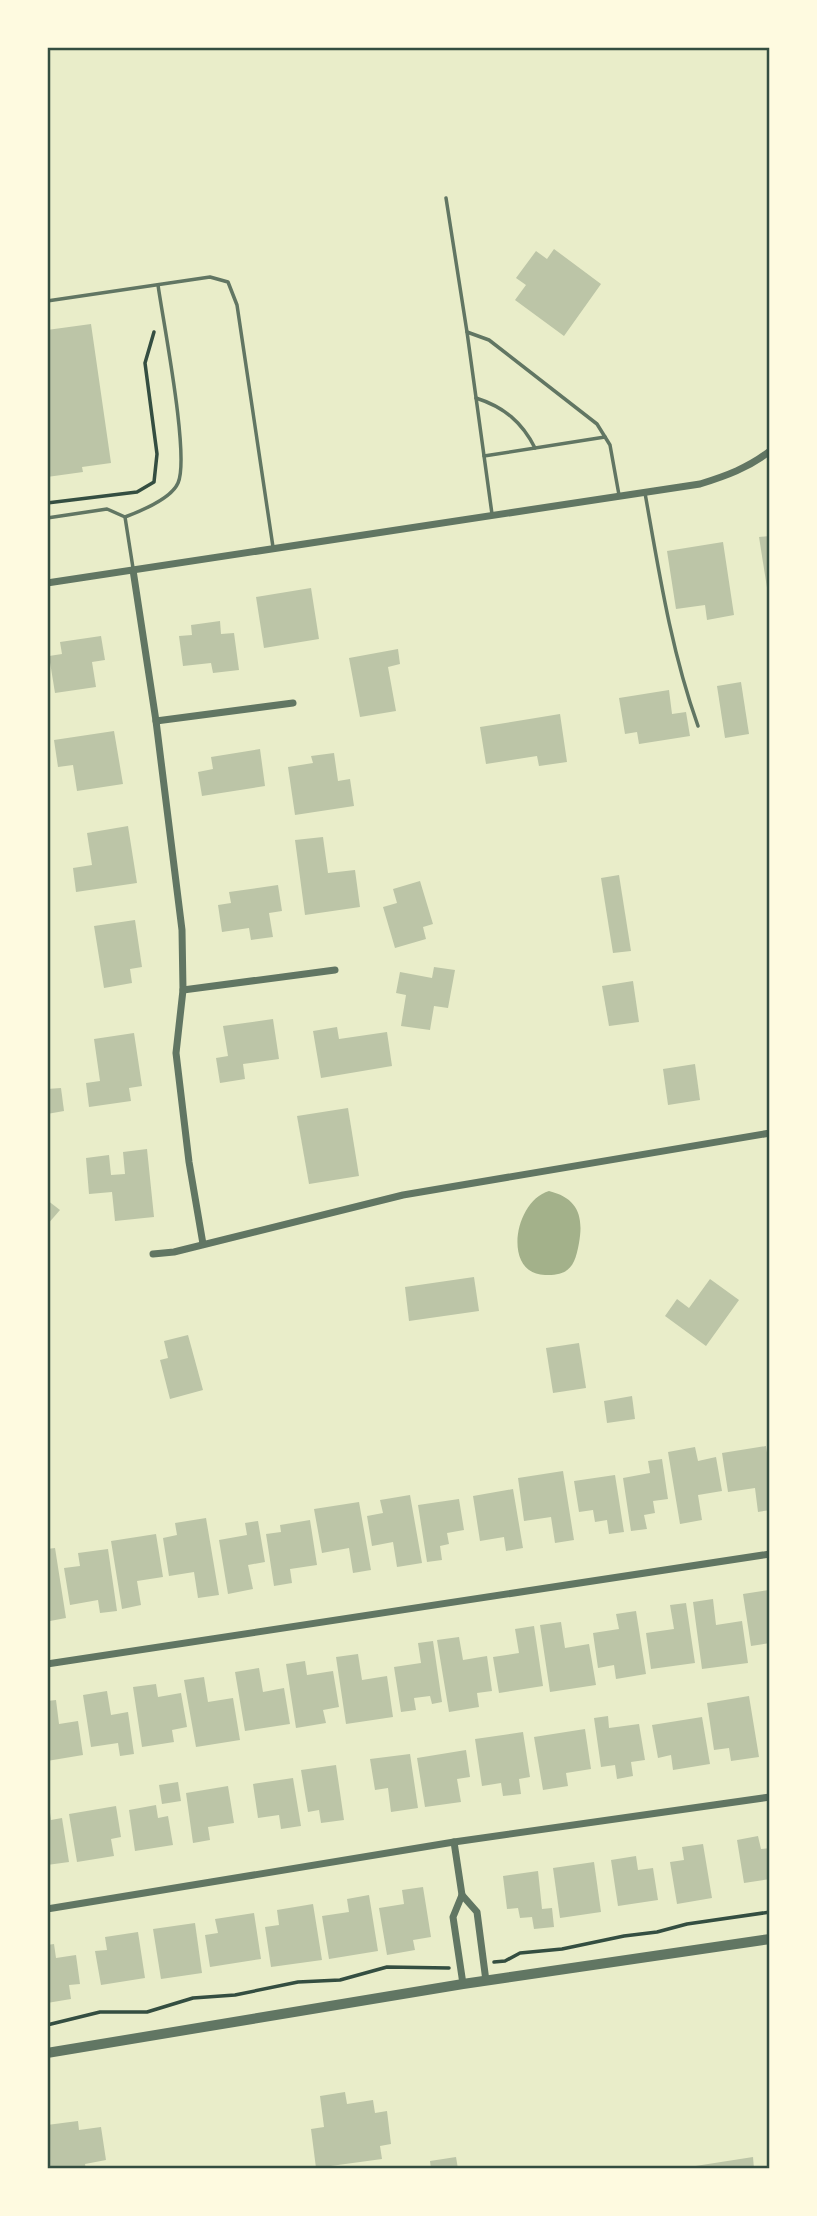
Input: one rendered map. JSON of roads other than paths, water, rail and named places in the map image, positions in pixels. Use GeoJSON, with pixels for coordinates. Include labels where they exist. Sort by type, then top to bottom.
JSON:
{"type":"FeatureCollection","features":[{"type":"Feature","properties":{"kind":"street"},"geometry":{"type":"LineString","coordinates":[[47,583],[700,484],[732,475],[770,451]]}},
{"type":"Feature","properties":{"kind":"street"},"geometry":{"type":"LineString","coordinates":[[133,570],[156,721],[182,930],[183,990],[176,1053],[203,1244]]}},
{"type":"Feature","properties":{"kind":"street"},"geometry":{"type":"LineString","coordinates":[[156,721],[293,703]]}},
{"type":"Feature","properties":{"kind":"street"},"geometry":{"type":"LineString","coordinates":[[183,990],[335,970]]}},
{"type":"Feature","properties":{"kind":"street"},"geometry":{"type":"LineString","coordinates":[[153,1254],[174,1252],[403,1195],[770,1133]]}},
{"type":"Feature","properties":{"kind":"street"},"geometry":{"type":"LineString","coordinates":[[47,1664],[770,1554]]}},
{"type":"Feature","properties":{"kind":"street"},"geometry":{"type":"LineString","coordinates":[[47,1909],[454,1842],[770,1797]]}},
{"type":"Feature","properties":{"kind":"street"},"geometry":{"type":"LineString","coordinates":[[454,1842],[462,1895],[453,1917],[463,1984]]}},
{"type":"Feature","properties":{"kind":"street"},"geometry":{"type":"LineString","coordinates":[[462,1895],[477,1912],[486,1981]]}},
{"type":"Feature","properties":{"kind":"street"},"geometry":{"type":"LineString","coordinates":[[47,2053],[463,1984],[770,1939]]}},
{"type":"Feature","properties":{"kind":"lane"},"geometry":{"type":"LineString","coordinates":[[446,198],[492,516]]}},
{"type":"Feature","properties":{"kind":"lane"},"geometry":{"type":"LineString","coordinates":[[47,301],[210,277],[228,282],[237,305],[274,549]]}},
{"type":"Feature","properties":{"kind":"lane"},"geometry":{"type":"LineString","coordinates":[[47,518],[107,509],[125,517],[153,507],[178,484],[182,455],[158,285]]}},
{"type":"Feature","properties":{"kind":"lane"},"geometry":{"type":"LineString","coordinates":[[467,332],[489,340],[597,424],[610,446],[619,497]]}},
{"type":"Feature","properties":{"kind":"lane"},"geometry":{"type":"LineString","coordinates":[[476,398],[494,404],[525,429],[535,448]]}},
{"type":"Feature","properties":{"kind":"lane"},"geometry":{"type":"LineString","coordinates":[[484,456],[605,437]]}},
{"type":"Feature","properties":{"kind":"lane"},"geometry":{"type":"LineString","coordinates":[[645,493],[661,587],[686,692],[698,726]]}},
{"type":"Feature","properties":{"kind":"lane"},"geometry":{"type":"LineString","coordinates":[[125,517],[133,570]]}}]}
